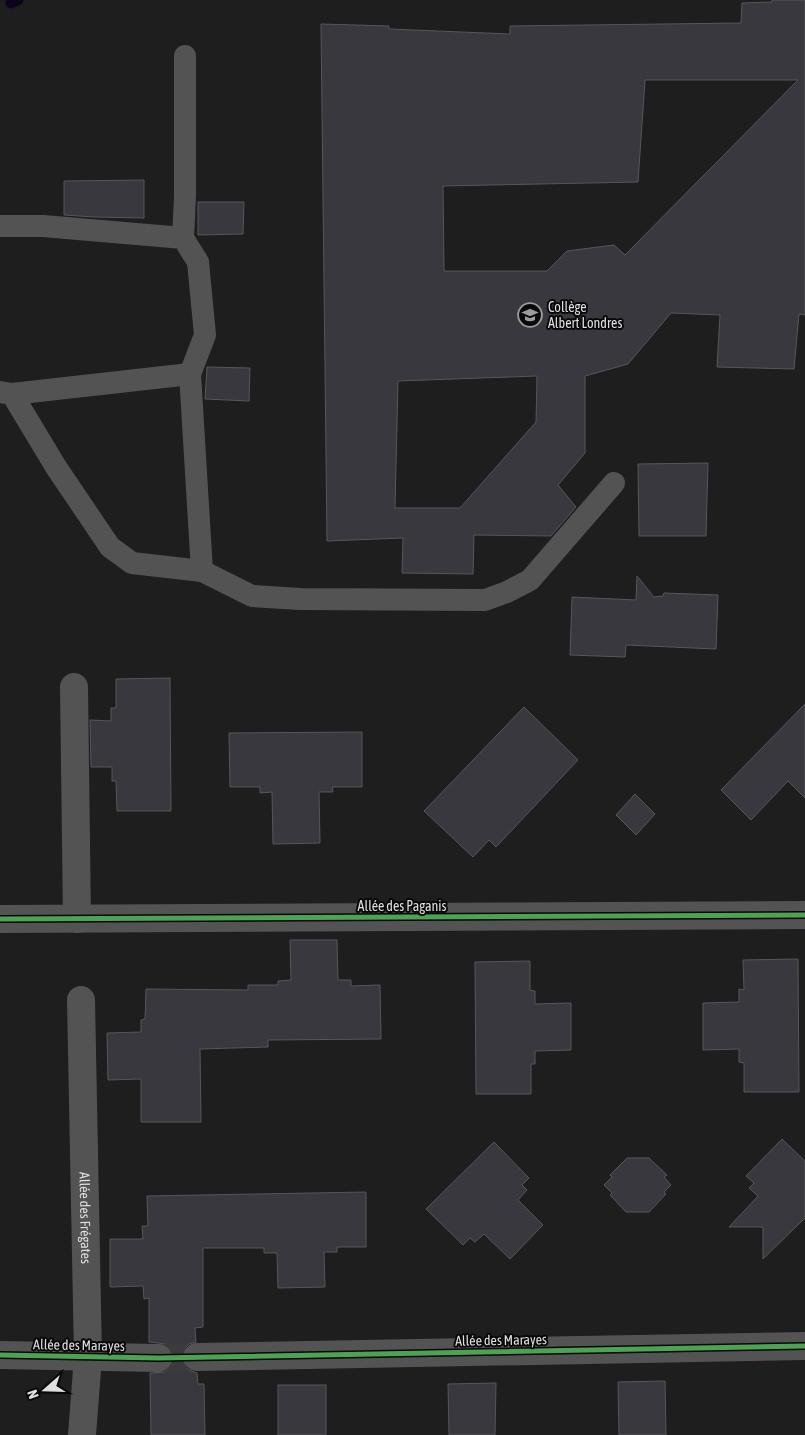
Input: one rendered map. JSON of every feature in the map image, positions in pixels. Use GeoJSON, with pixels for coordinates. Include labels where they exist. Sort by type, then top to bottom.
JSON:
{"type":"FeatureCollection","features":[{"type":"Feature","properties":{"kind":"street"},"geometry":{"type":"LineString","coordinates":[[74,687],[77,919]]}},
{"type":"Feature","properties":{"kind":"street","name":"Allée des Paganis"},"geometry":{"type":"LineString","coordinates":[[0,919],[805,915]]}},
{"type":"Feature","properties":{"kind":"street","name":"Allée des Frégates"},"geometry":{"type":"LineString","coordinates":[[81,1000],[88,1357],[82,1435]]}},
{"type":"Feature","properties":{"kind":"street","name":"Allée des Marayes"},"geometry":{"type":"LineString","coordinates":[[197,1357],[805,1346]]}},
{"type":"Feature","properties":{"kind":"street","name":"Allée des Marayes"},"geometry":{"type":"LineString","coordinates":[[0,1355],[158,1358]]}},
{"type":"Feature","properties":{"kind":"lane"},"geometry":{"type":"LineString","coordinates":[[185,56],[185,196],[183,238],[198,262],[205,335],[190,374],[202,571]]}},
{"type":"Feature","properties":{"kind":"lane"},"geometry":{"type":"LineString","coordinates":[[0,226],[43,226],[183,238]]}},
{"type":"Feature","properties":{"kind":"lane"},"geometry":{"type":"LineString","coordinates":[[190,374],[6,393],[110,547],[132,563],[202,571],[252,596],[300,599],[485,600],[507,592],[530,580],[614,483]]}},
{"type":"Feature","properties":{"kind":"building"},"geometry":{"type":"Polygon","coordinates":[[[772,0],[805,0],[805,315],[799,314],[794,369],[717,367],[720,315],[671,313],[628,364],[585,376],[585,453],[558,485],[576,507],[551,536],[474,535],[473,574],[402,573],[403,538],[327,541],[321,24],[389,26],[389,29],[510,34],[510,26],[741,23],[742,3],[772,2],[772,0]],[[645,80],[638,182],[443,186],[444,271],[547,271],[567,251],[614,245],[625,255],[798,80],[645,80]],[[537,376],[398,381],[395,508],[460,508],[536,422],[537,376]]]}},
{"type":"Feature","properties":{"kind":"building"},"geometry":{"type":"Polygon","coordinates":[[[144,180],[144,218],[64,215],[64,181],[144,180]]]}},
{"type":"Feature","properties":{"kind":"building"},"geometry":{"type":"Polygon","coordinates":[[[198,202],[244,202],[243,234],[198,235],[198,202]]]}},
{"type":"Feature","properties":{"kind":"building"},"geometry":{"type":"Polygon","coordinates":[[[207,367],[250,368],[249,401],[205,399],[207,367]]]}},
{"type":"Feature","properties":{"kind":"building"},"geometry":{"type":"Polygon","coordinates":[[[708,463],[706,536],[639,536],[638,464],[708,463]]]}},
{"type":"Feature","properties":{"kind":"building"},"geometry":{"type":"Polygon","coordinates":[[[637,576],[654,597],[663,596],[664,593],[718,595],[716,649],[626,645],[625,657],[570,655],[572,597],[636,600],[637,576]]]}},
{"type":"Feature","properties":{"kind":"building"},"geometry":{"type":"Polygon","coordinates":[[[170,678],[171,811],[117,811],[116,781],[112,781],[112,767],[91,767],[90,720],[111,721],[111,708],[116,708],[116,679],[170,678]]]}},
{"type":"Feature","properties":{"kind":"building"},"geometry":{"type":"Polygon","coordinates":[[[805,704],[805,798],[788,781],[751,820],[721,790],[805,704]]]}},
{"type":"Feature","properties":{"kind":"building"},"geometry":{"type":"Polygon","coordinates":[[[524,707],[578,760],[496,847],[489,840],[473,857],[424,811],[524,707]]]}},
{"type":"Feature","properties":{"kind":"building"},"geometry":{"type":"Polygon","coordinates":[[[362,732],[362,787],[332,787],[333,792],[319,792],[320,843],[273,844],[272,792],[260,793],[260,787],[230,787],[229,733],[362,732]]]}},
{"type":"Feature","properties":{"kind":"building"},"geometry":{"type":"Polygon","coordinates":[[[635,794],[655,814],[636,835],[616,815],[635,794]]]}},
{"type":"Feature","properties":{"kind":"building"},"geometry":{"type":"Polygon","coordinates":[[[290,940],[337,940],[338,980],[351,980],[351,986],[380,985],[381,1039],[268,1040],[268,1047],[200,1049],[201,1122],[141,1122],[141,1079],[108,1080],[107,1033],[141,1032],[141,1020],[145,1019],[146,989],[248,990],[248,985],[278,985],[278,981],[291,980],[290,940]]]}},
{"type":"Feature","properties":{"kind":"building"},"geometry":{"type":"Polygon","coordinates":[[[798,959],[799,1092],[744,1092],[744,1063],[739,1062],[739,1049],[703,1050],[703,1003],[739,1002],[739,989],[744,990],[743,960],[798,959]]]}},
{"type":"Feature","properties":{"kind":"building"},"geometry":{"type":"Polygon","coordinates":[[[530,961],[530,990],[535,991],[535,1004],[571,1003],[571,1050],[535,1051],[535,1064],[531,1064],[531,1094],[476,1094],[475,962],[530,961]]]}},
{"type":"Feature","properties":{"kind":"building"},"geometry":{"type":"Polygon","coordinates":[[[782,1139],[805,1161],[805,1218],[763,1259],[763,1227],[729,1227],[758,1196],[749,1188],[754,1183],[746,1176],[782,1139]]]}},
{"type":"Feature","properties":{"kind":"building"},"geometry":{"type":"Polygon","coordinates":[[[494,1142],[529,1178],[522,1185],[527,1190],[518,1200],[543,1225],[510,1259],[484,1234],[475,1242],[470,1238],[463,1245],[426,1209],[494,1142]]]}},
{"type":"Feature","properties":{"kind":"building"},"geometry":{"type":"Polygon","coordinates":[[[627,1158],[649,1158],[667,1175],[664,1177],[671,1185],[664,1192],[666,1194],[649,1212],[626,1212],[610,1195],[612,1193],[604,1185],[612,1177],[610,1175],[627,1158]]]}},
{"type":"Feature","properties":{"kind":"building"},"geometry":{"type":"Polygon","coordinates":[[[366,1192],[366,1247],[337,1247],[337,1252],[324,1252],[325,1287],[278,1288],[277,1253],[264,1253],[264,1248],[203,1248],[203,1327],[195,1328],[196,1342],[189,1344],[184,1349],[181,1358],[183,1365],[197,1373],[198,1384],[204,1384],[205,1435],[151,1435],[150,1373],[165,1372],[171,1366],[174,1359],[172,1351],[166,1344],[149,1342],[149,1298],[144,1299],[143,1286],[110,1287],[110,1239],[143,1239],[142,1226],[148,1226],[147,1196],[366,1192]]]}},
{"type":"Feature","properties":{"kind":"building"},"geometry":{"type":"Polygon","coordinates":[[[665,1381],[666,1435],[619,1435],[618,1382],[665,1381]]]}},
{"type":"Feature","properties":{"kind":"building"},"geometry":{"type":"Polygon","coordinates":[[[496,1383],[495,1435],[449,1435],[448,1384],[496,1383]]]}},
{"type":"Feature","properties":{"kind":"building"},"geometry":{"type":"Polygon","coordinates":[[[278,1385],[326,1385],[326,1435],[278,1435],[278,1385]]]}},
{"type":"Feature","properties":{"kind":"waterway"},"geometry":{"type":"LineString","coordinates":[[11,3],[18,0]]}},
{"type":"Feature","properties":{"kind":"tunnel"},"geometry":{"type":"LineString","coordinates":[[158,1358],[197,1357]]}},
{"type":"Feature","properties":{"kind":"cycle path"},"geometry":{"type":"LineString","coordinates":[[0,919],[805,915]]}},
{"type":"Feature","properties":{"kind":"cycle path"},"geometry":{"type":"LineString","coordinates":[[0,1355],[158,1358],[805,1346]]}},
{"type":"Feature","properties":{"kind":"place","name":"Collège Albert Londres"},"geometry":{"type":"Point","coordinates":[530,315]}}]}
